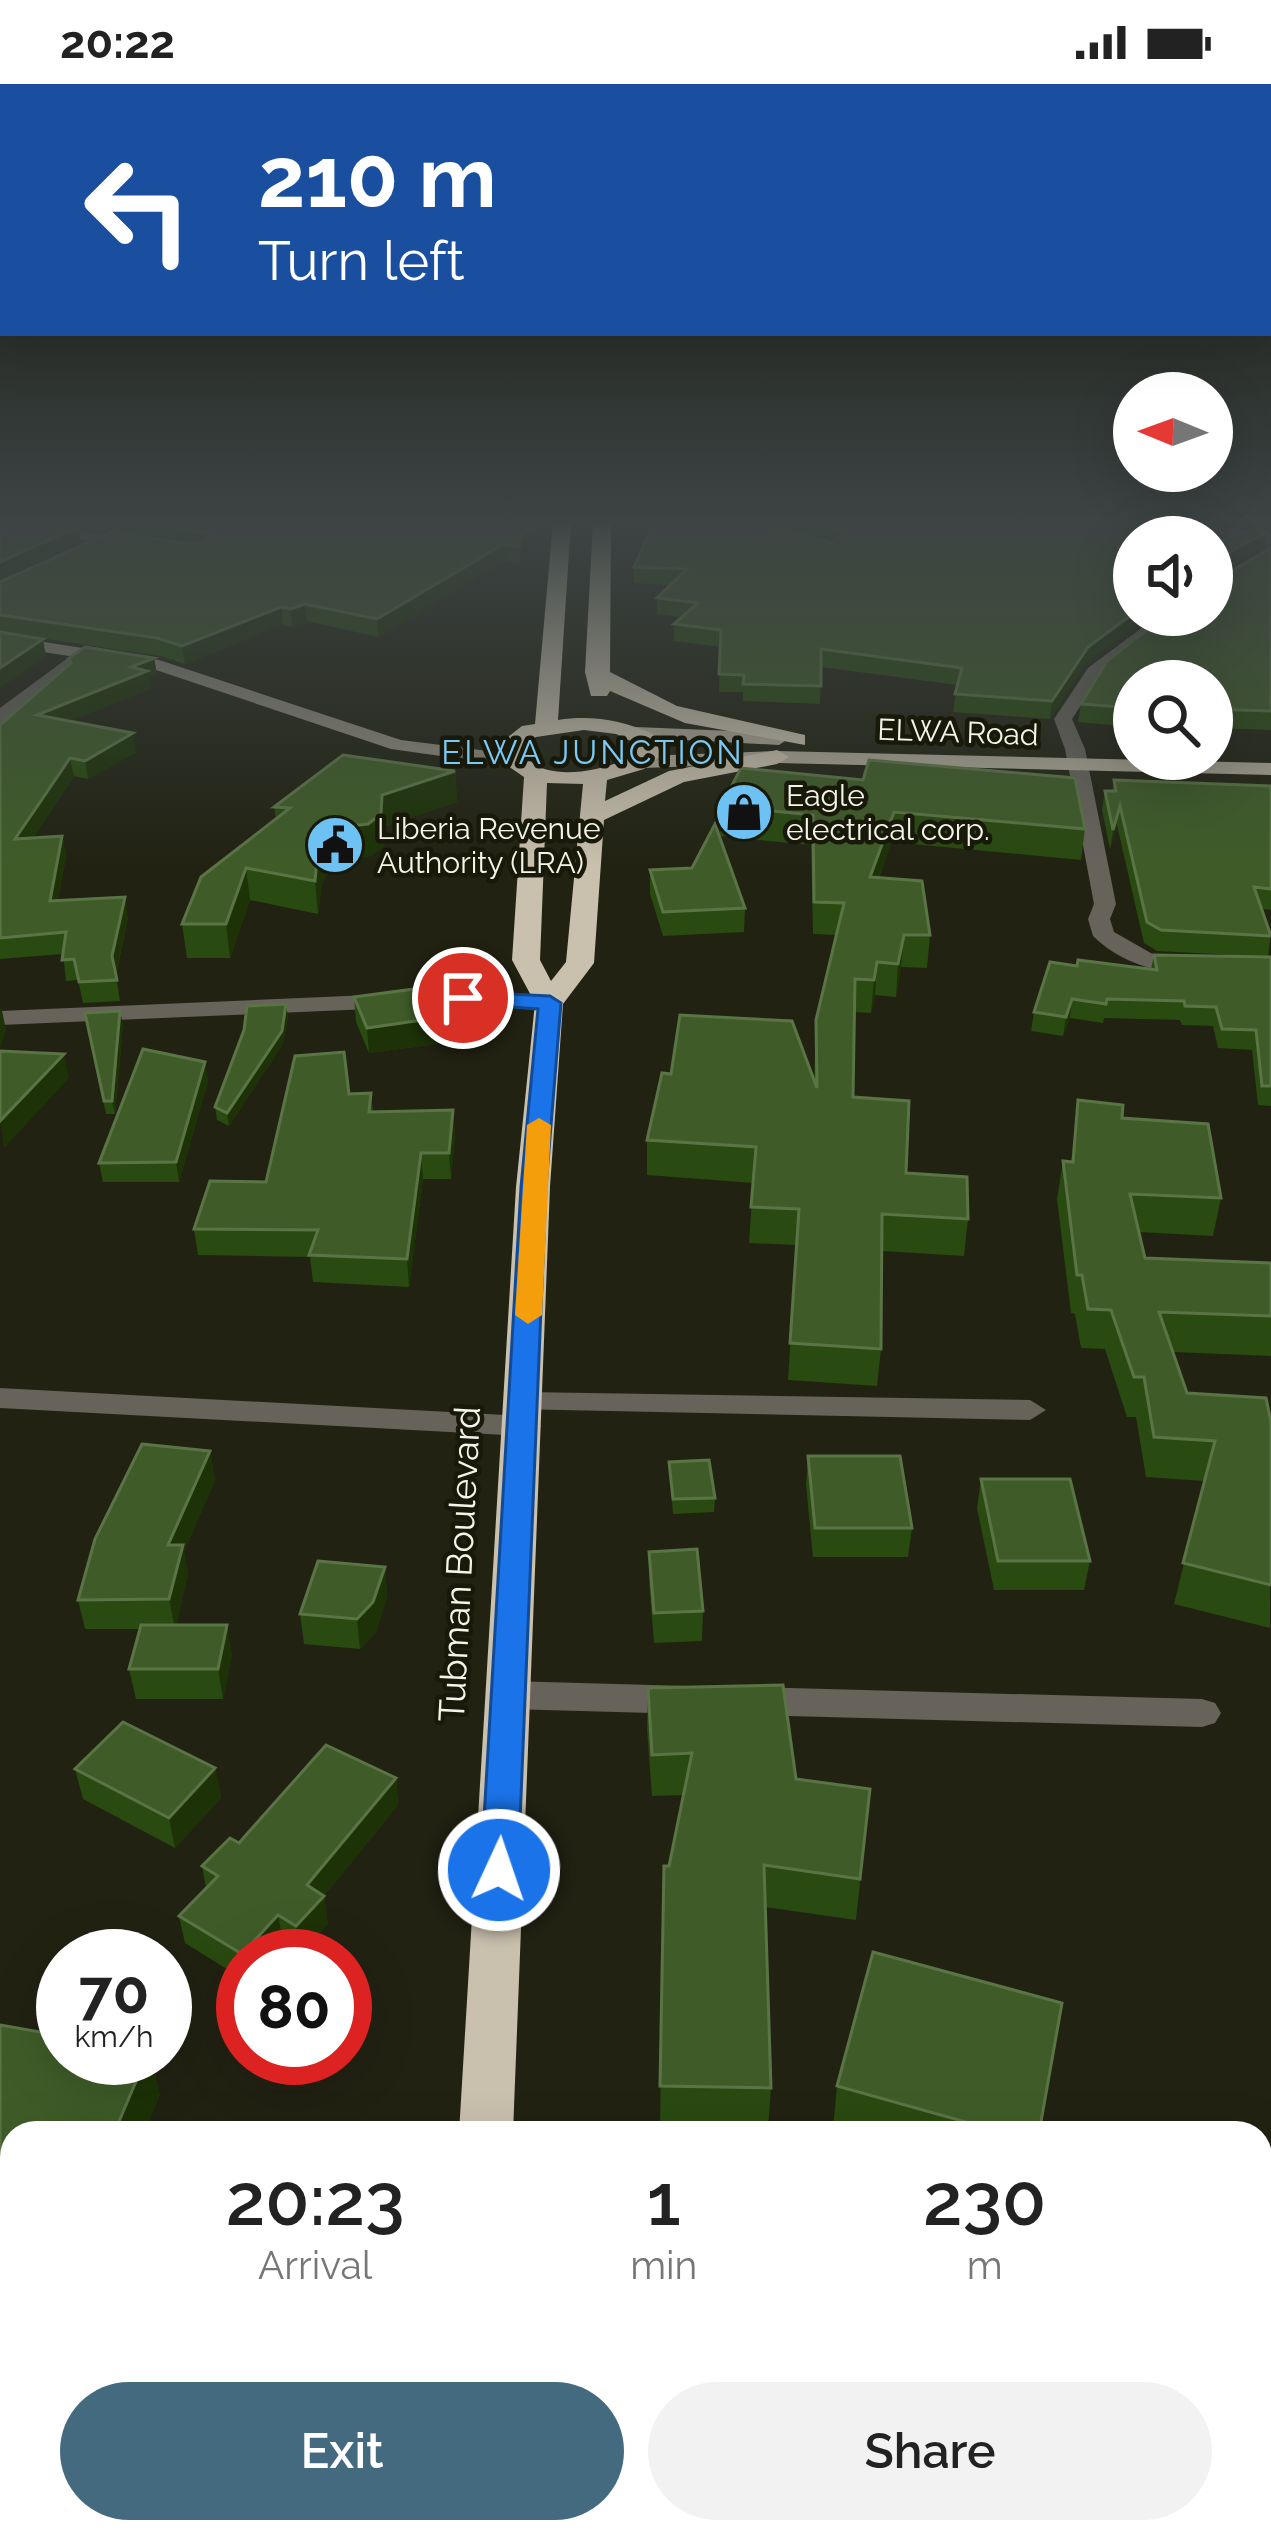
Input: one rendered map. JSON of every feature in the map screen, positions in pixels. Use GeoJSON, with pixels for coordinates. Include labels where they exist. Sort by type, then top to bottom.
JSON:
{"type":"FeatureCollection","features":[{"type":"Feature","properties":{"kind":"highway"},"geometry":{"type":"LineString","coordinates":[[546,726],[604,724],[635,733],[650,747],[643,762],[595,777],[522,757],[546,726],[553,637]]}},
{"type":"Feature","properties":{"kind":"highway"},"geometry":{"type":"LineString","coordinates":[[597,637],[596,672],[604,724]]}},
{"type":"Feature","properties":{"kind":"highway"},"geometry":{"type":"LineString","coordinates":[[596,672],[638,701],[668,713],[797,740]]}},
{"type":"Feature","properties":{"kind":"highway","name":"Tubman Boulevard"},"geometry":{"type":"LineString","coordinates":[[522,757],[526,960],[550,1003]]}},
{"type":"Feature","properties":{"kind":"highway"},"geometry":{"type":"LineString","coordinates":[[592,816],[677,776],[777,757]]}},
{"type":"Feature","properties":{"kind":"highway","name":"Tubman Boulevard"},"geometry":{"type":"LineString","coordinates":[[487,2121],[533,1187],[550,1003],[580,963],[595,777]]}},
{"type":"Feature","properties":{"kind":"main road","name":"ELWA Road"},"geometry":{"type":"LineString","coordinates":[[635,733],[1271,769]]}},
{"type":"Feature","properties":{"kind":"main road"},"geometry":{"type":"LineString","coordinates":[[1233,752],[1271,753]]}},
{"type":"Feature","properties":{"kind":"main road","name":"ELWA Road"},"geometry":{"type":"LineString","coordinates":[[643,762],[1077,757],[1113,753]]}},
{"type":"Feature","properties":{"kind":"street"},"geometry":{"type":"LineString","coordinates":[[1139,637],[1092,670],[1073,693],[1063,719],[1077,757],[1106,904],[1099,919],[1105,936],[1150,962],[1220,967]]}},
{"type":"Feature","properties":{"kind":"street"},"geometry":{"type":"LineString","coordinates":[[0,640],[160,665],[419,749],[522,757]]}},
{"type":"Feature","properties":{"kind":"street"},"geometry":{"type":"LineString","coordinates":[[0,717],[86,652]]}},
{"type":"Feature","properties":{"kind":"street"},"geometry":{"type":"LineString","coordinates":[[0,1018],[463,998],[550,1003]]}},
{"type":"Feature","properties":{"kind":"street"},"geometry":{"type":"LineString","coordinates":[[0,1398],[525,1414],[1030,1410]]}},
{"type":"Feature","properties":{"kind":"street"},"geometry":{"type":"LineString","coordinates":[[508,1695],[1202,1713]]}},
{"type":"Feature","properties":{"kind":"building"},"geometry":{"type":"Polygon","coordinates":[[[0,637],[43,639],[0,668],[0,637]]]}},
{"type":"Feature","properties":{"kind":"building"},"geometry":{"type":"Polygon","coordinates":[[[148,637],[206,637],[182,646],[148,637]]]}},
{"type":"Feature","properties":{"kind":"building"},"geometry":{"type":"Polygon","coordinates":[[[721,637],[1102,637],[1088,647],[1052,701],[955,694],[962,668],[821,649],[821,686],[743,684],[744,675],[719,674],[721,637]]]}},
{"type":"Feature","properties":{"kind":"building"},"geometry":{"type":"Polygon","coordinates":[[[1138,637],[1271,637],[1271,711],[1233,710],[1233,660],[1113,660],[1113,706],[1081,704],[1107,661],[1138,637]]]}},
{"type":"Feature","properties":{"kind":"building"},"geometry":{"type":"Polygon","coordinates":[[[85,647],[154,658],[131,667],[147,671],[37,715],[133,733],[85,761],[70,758],[15,839],[62,836],[50,901],[125,897],[112,956],[117,980],[79,982],[74,959],[62,960],[66,932],[0,938],[0,725],[85,647]]]}},
{"type":"Feature","properties":{"kind":"building"},"geometry":{"type":"Polygon","coordinates":[[[343,755],[455,771],[382,795],[381,814],[368,824],[332,828],[318,850],[315,881],[246,868],[226,924],[182,924],[201,877],[290,808],[274,807],[343,755]]]}},
{"type":"Feature","properties":{"kind":"building"},"geometry":{"type":"Polygon","coordinates":[[[869,760],[1075,778],[1085,829],[894,812],[870,877],[922,881],[930,935],[904,935],[898,964],[877,962],[874,980],[855,979],[853,1097],[909,1101],[906,1173],[967,1177],[968,1219],[882,1214],[881,1349],[790,1343],[799,1209],[751,1207],[756,1147],[647,1140],[662,1073],[671,1074],[680,1015],[792,1021],[817,1088],[816,1020],[844,903],[814,902],[813,815],[721,806],[741,768],[863,780],[869,760]]]}},
{"type":"Feature","properties":{"kind":"building"},"geometry":{"type":"Polygon","coordinates":[[[1114,780],[1271,786],[1271,889],[1254,887],[1271,936],[1161,930],[1147,922],[1120,806],[1113,830],[1105,791],[1116,791],[1114,780]]]}},
{"type":"Feature","properties":{"kind":"building"},"geometry":{"type":"Polygon","coordinates":[[[715,824],[745,908],[663,912],[650,870],[692,868],[715,824]]]}},
{"type":"Feature","properties":{"kind":"building"},"geometry":{"type":"Polygon","coordinates":[[[1154,955],[1271,957],[1271,1086],[1262,1086],[1256,1030],[1222,1029],[1216,1007],[1185,1006],[1184,1001],[1107,999],[1106,1004],[1072,999],[1066,1017],[1034,1012],[1050,962],[1077,966],[1078,960],[1157,970],[1154,955]]]}},
{"type":"Feature","properties":{"kind":"building"},"geometry":{"type":"Polygon","coordinates":[[[422,988],[436,1018],[367,1028],[354,997],[422,988]]]}},
{"type":"Feature","properties":{"kind":"building"},"geometry":{"type":"Polygon","coordinates":[[[286,1004],[282,1031],[227,1113],[215,1107],[244,1030],[247,1006],[286,1004]]]}},
{"type":"Feature","properties":{"kind":"building"},"geometry":{"type":"Polygon","coordinates":[[[120,1011],[112,1101],[104,1101],[85,1013],[120,1011]]]}},
{"type":"Feature","properties":{"kind":"building"},"geometry":{"type":"Polygon","coordinates":[[[143,1049],[205,1062],[176,1162],[99,1163],[143,1049]]]}},
{"type":"Feature","properties":{"kind":"building"},"geometry":{"type":"Polygon","coordinates":[[[0,1051],[64,1054],[0,1121],[0,1051]]]}},
{"type":"Feature","properties":{"kind":"building"},"geometry":{"type":"Polygon","coordinates":[[[344,1052],[349,1094],[371,1093],[369,1112],[453,1110],[449,1153],[421,1153],[407,1259],[309,1255],[318,1230],[194,1229],[210,1181],[266,1182],[295,1056],[344,1052]]]}},
{"type":"Feature","properties":{"kind":"building"},"geometry":{"type":"Polygon","coordinates":[[[1078,1100],[1123,1105],[1122,1118],[1208,1124],[1221,1198],[1130,1194],[1145,1258],[1271,1263],[1271,1316],[1159,1312],[1187,1393],[1266,1398],[1271,1422],[1271,1585],[1183,1563],[1215,1441],[1154,1437],[1144,1377],[1134,1377],[1111,1310],[1088,1309],[1082,1275],[1077,1275],[1063,1161],[1073,1162],[1078,1100]]]}},
{"type":"Feature","properties":{"kind":"building"},"geometry":{"type":"Polygon","coordinates":[[[142,1444],[210,1451],[168,1545],[183,1545],[169,1599],[78,1600],[95,1539],[142,1444]]]}},
{"type":"Feature","properties":{"kind":"building"},"geometry":{"type":"Polygon","coordinates":[[[808,1456],[900,1456],[912,1528],[815,1528],[808,1456]]]}},
{"type":"Feature","properties":{"kind":"building"},"geometry":{"type":"Polygon","coordinates":[[[709,1460],[715,1498],[673,1499],[669,1462],[709,1460]]]}},
{"type":"Feature","properties":{"kind":"building"},"geometry":{"type":"Polygon","coordinates":[[[981,1479],[1070,1479],[1090,1561],[998,1561],[981,1479]]]}},
{"type":"Feature","properties":{"kind":"building"},"geometry":{"type":"Polygon","coordinates":[[[697,1549],[703,1611],[654,1613],[649,1552],[697,1549]]]}},
{"type":"Feature","properties":{"kind":"building"},"geometry":{"type":"Polygon","coordinates":[[[318,1561],[385,1567],[373,1602],[357,1619],[300,1614],[318,1561]]]}},
{"type":"Feature","properties":{"kind":"building"},"geometry":{"type":"Polygon","coordinates":[[[141,1625],[227,1625],[218,1669],[129,1669],[141,1625]]]}},
{"type":"Feature","properties":{"kind":"building"},"geometry":{"type":"Polygon","coordinates":[[[783,1685],[796,1779],[870,1789],[860,1879],[764,1865],[771,2088],[660,2086],[664,1866],[669,1866],[692,1753],[652,1755],[648,1688],[783,1685]]]}},
{"type":"Feature","properties":{"kind":"building"},"geometry":{"type":"Polygon","coordinates":[[[123,1722],[215,1768],[169,1818],[75,1769],[123,1722]]]}},
{"type":"Feature","properties":{"kind":"building"},"geometry":{"type":"Polygon","coordinates":[[[326,1745],[396,1778],[307,1885],[324,1896],[296,1926],[278,1915],[265,1929],[216,1929],[216,1938],[179,1916],[218,1876],[202,1866],[230,1838],[239,1843],[326,1745]]]}},
{"type":"Feature","properties":{"kind":"building"},"geometry":{"type":"Polygon","coordinates":[[[873,1952],[1062,2003],[1041,2121],[962,2121],[837,2086],[873,1952]]]}},
{"type":"Feature","properties":{"kind":"building"},"geometry":{"type":"Polygon","coordinates":[[[0,2025],[36,2031],[36,2085],[134,2085],[119,2121],[0,2121],[0,2025]]]}},
{"type":"Feature","properties":{"kind":"slow traffic"},"geometry":{"type":"LineString","coordinates":[[528,1315],[539,1125]]}},
{"type":"Feature","properties":{"kind":"place","name":"Eagle electrical corp."},"geometry":{"type":"Point","coordinates":[744,812]}},
{"type":"Feature","properties":{"kind":"place","name":"Liberia Revenue Authority (LRA)"},"geometry":{"type":"Point","coordinates":[335,845]}},
{"type":"Feature","properties":{"kind":"district","name":"ELWA JUNCTION"},"geometry":{"type":"Point","coordinates":[593,752]}},
{"type":"Feature","properties":{"kind":"route"},"geometry":{"type":"LineString","coordinates":[[463,998],[550,1003],[533,1187],[499,1870]]}}]}
